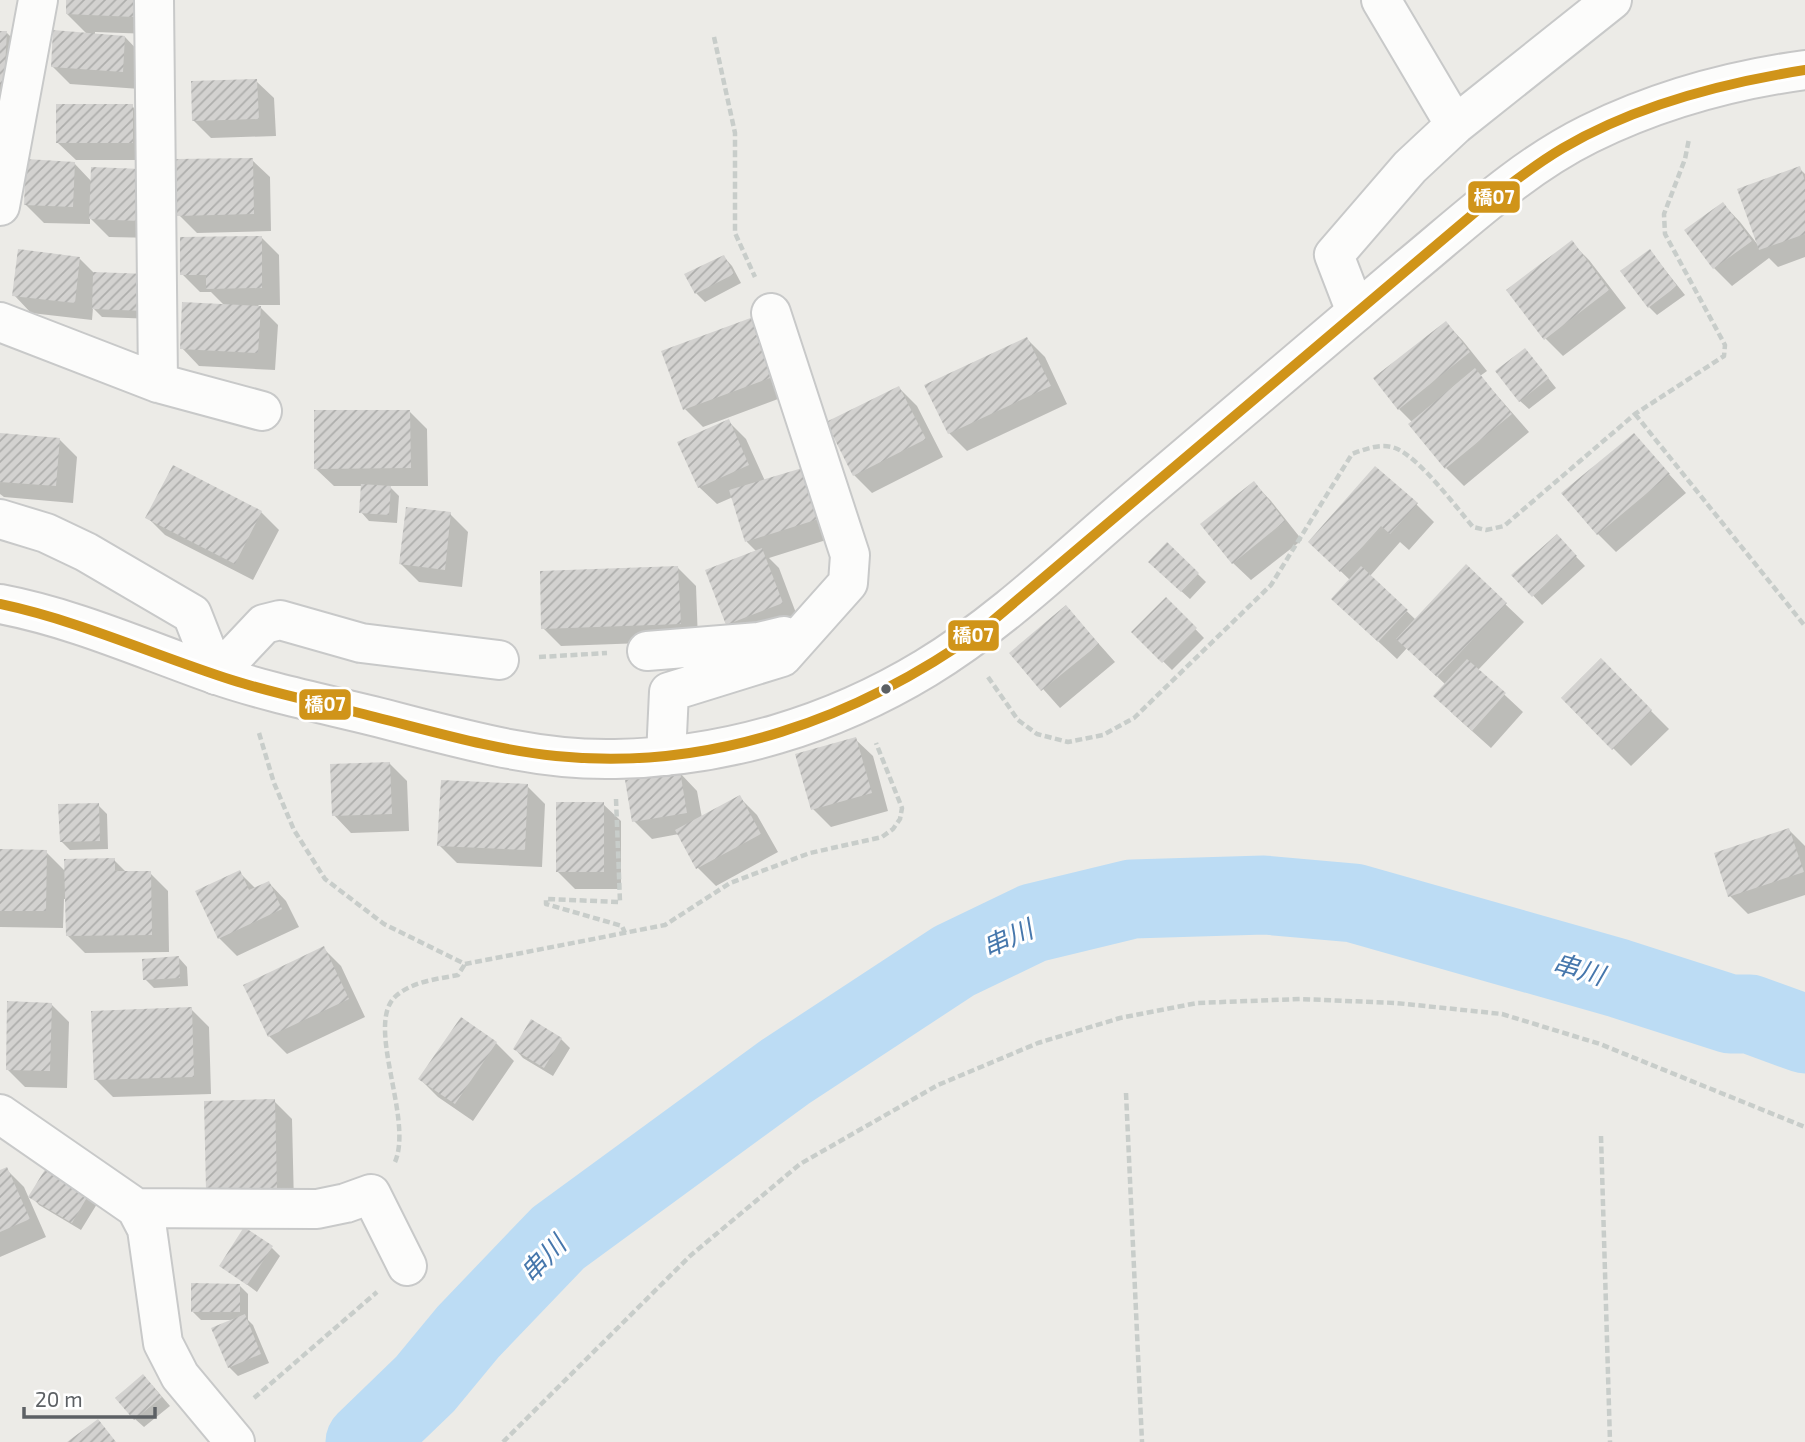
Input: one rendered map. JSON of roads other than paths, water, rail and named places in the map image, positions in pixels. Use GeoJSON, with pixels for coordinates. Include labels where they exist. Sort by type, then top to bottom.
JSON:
{"type":"FeatureCollection","features":[{"type":"Feature","properties":{"kind":"street"},"geometry":{"type":"LineString","coordinates":[[0,206],[38,0]]}},
{"type":"Feature","properties":{"kind":"street"},"geometry":{"type":"LineString","coordinates":[[153,0],[158,383]]}},
{"type":"Feature","properties":{"kind":"street"},"geometry":{"type":"LineString","coordinates":[[1381,0],[1455,125]]}},
{"type":"Feature","properties":{"kind":"street"},"geometry":{"type":"LineString","coordinates":[[1356,312],[1334,255],[1410,167],[1455,125],[1612,0]]}},
{"type":"Feature","properties":{"kind":"street"},"geometry":{"type":"LineString","coordinates":[[0,604],[64,619],[246,685],[480,743],[579,758],[614,759],[709,751],[764,738],[860,704],[929,666],[999,617],[1356,312],[1494,197],[1545,161],[1589,134],[1698,93],[1757,76],[1805,70]]}},
{"type":"Feature","properties":{"kind":"street"},"geometry":{"type":"LineString","coordinates":[[666,756],[669,692],[782,657],[848,583],[850,555],[771,313]]}},
{"type":"Feature","properties":{"kind":"street"},"geometry":{"type":"LineString","coordinates":[[0,322],[158,383],[262,411]]}},
{"type":"Feature","properties":{"kind":"street"},"geometry":{"type":"LineString","coordinates":[[0,519],[46,533],[86,552],[192,614],[216,675]]}},
{"type":"Feature","properties":{"kind":"street"},"geometry":{"type":"LineString","coordinates":[[216,675],[264,624],[280,620],[361,643],[499,660]]}},
{"type":"Feature","properties":{"kind":"street"},"geometry":{"type":"LineString","coordinates":[[647,651],[759,642],[802,633]]}},
{"type":"Feature","properties":{"kind":"street"},"geometry":{"type":"LineString","coordinates":[[0,1114],[136,1208],[147,1229],[163,1343],[180,1376],[230,1437]]}},
{"type":"Feature","properties":{"kind":"street"},"geometry":{"type":"LineString","coordinates":[[136,1208],[317,1209],[371,1194],[407,1266]]}},
{"type":"Feature","properties":{"kind":"waterway","name":"串川"},"geometry":{"type":"LineString","coordinates":[[365,1442],[425,1384],[468,1332],[558,1238],[785,1072],[954,961],[1033,923],[1132,899],[1264,895],[1354,903],[1618,978],[1730,1014],[1750,1014],[1805,1034]]}}]}
